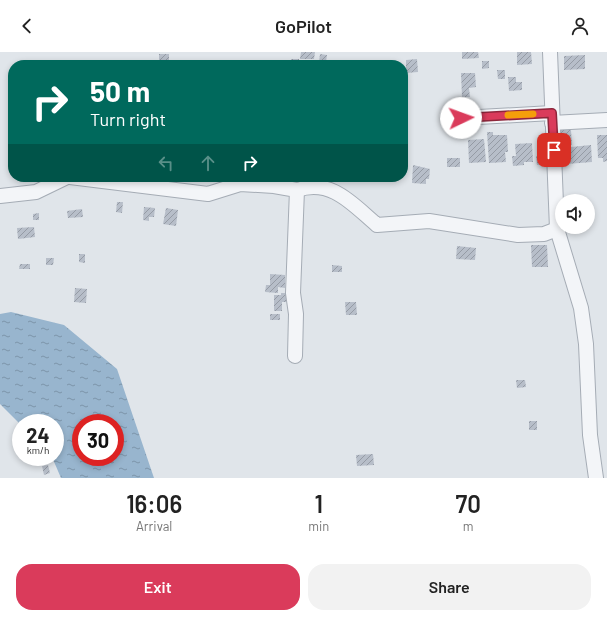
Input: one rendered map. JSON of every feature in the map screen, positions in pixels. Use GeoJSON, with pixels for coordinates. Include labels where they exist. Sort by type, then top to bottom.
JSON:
{"type":"FeatureCollection","features":[{"type":"Feature","properties":{"kind":"street"},"geometry":{"type":"LineString","coordinates":[[550,52],[555,194]]}},
{"type":"Feature","properties":{"kind":"street"},"geometry":{"type":"LineString","coordinates":[[461,118],[552,118],[607,120]]}},
{"type":"Feature","properties":{"kind":"street"},"geometry":{"type":"LineString","coordinates":[[0,196],[36,192],[57,182]]}},
{"type":"Feature","properties":{"kind":"street"},"geometry":{"type":"LineString","coordinates":[[109,182],[208,194],[240,184],[274,186],[298,190],[310,186],[328,188],[352,202],[377,225],[429,221],[518,235],[544,234],[555,230]]}},
{"type":"Feature","properties":{"kind":"street"},"geometry":{"type":"LineString","coordinates":[[295,356],[296,314],[293,293],[298,190]]}},
{"type":"Feature","properties":{"kind":"street"},"geometry":{"type":"LineString","coordinates":[[559,234],[581,308],[586,344],[590,435],[596,478]]}},
{"type":"Feature","properties":{"kind":"water"},"geometry":{"type":"Polygon","coordinates":[[[11,312],[64,325],[117,369],[154,478],[61,478],[56,466],[64,466],[64,414],[12,414],[12,416],[0,404],[0,314],[11,312]]]}},
{"type":"Feature","properties":{"kind":"building"},"geometry":{"type":"Polygon","coordinates":[[[301,52],[315,52],[314,59],[300,59],[301,52]]]}},
{"type":"Feature","properties":{"kind":"building"},"geometry":{"type":"Polygon","coordinates":[[[462,52],[478,52],[479,58],[462,59],[462,52]]]}},
{"type":"Feature","properties":{"kind":"building"},"geometry":{"type":"Polygon","coordinates":[[[517,52],[531,52],[532,64],[517,65],[517,52]]]}},
{"type":"Feature","properties":{"kind":"building"},"geometry":{"type":"Polygon","coordinates":[[[159,54],[169,54],[169,60],[159,60],[159,54]]]}},
{"type":"Feature","properties":{"kind":"building"},"geometry":{"type":"Polygon","coordinates":[[[320,54],[327,55],[326,60],[319,60],[320,54]]]}},
{"type":"Feature","properties":{"kind":"building"},"geometry":{"type":"Polygon","coordinates":[[[585,55],[585,69],[564,70],[564,56],[585,55]]]}},
{"type":"Feature","properties":{"kind":"building"},"geometry":{"type":"Polygon","coordinates":[[[417,59],[418,72],[408,73],[408,60],[406,60],[417,59]]]}},
{"type":"Feature","properties":{"kind":"building"},"geometry":{"type":"Polygon","coordinates":[[[482,61],[489,61],[489,68],[482,69],[482,61]]]}},
{"type":"Feature","properties":{"kind":"building"},"geometry":{"type":"Polygon","coordinates":[[[497,70],[505,70],[505,79],[498,79],[497,70]]]}},
{"type":"Feature","properties":{"kind":"building"},"geometry":{"type":"Polygon","coordinates":[[[461,73],[475,73],[476,87],[469,88],[470,97],[462,97],[461,73]]]}},
{"type":"Feature","properties":{"kind":"building"},"geometry":{"type":"Polygon","coordinates":[[[508,77],[516,77],[516,82],[522,82],[522,90],[509,91],[508,77]]]}},
{"type":"Feature","properties":{"kind":"building"},"geometry":{"type":"Polygon","coordinates":[[[559,130],[571,130],[572,145],[559,145],[559,130]]]}},
{"type":"Feature","properties":{"kind":"building"},"geometry":{"type":"Polygon","coordinates":[[[487,132],[493,132],[493,135],[507,135],[508,152],[505,152],[506,162],[489,163],[487,132]]]}},
{"type":"Feature","properties":{"kind":"building"},"geometry":{"type":"Polygon","coordinates":[[[597,135],[607,135],[607,161],[603,162],[603,158],[598,158],[597,135]]]}},
{"type":"Feature","properties":{"kind":"building"},"geometry":{"type":"Polygon","coordinates":[[[484,139],[486,162],[469,163],[468,140],[484,139]]]}},
{"type":"Feature","properties":{"kind":"building"},"geometry":{"type":"Polygon","coordinates":[[[532,143],[533,162],[524,162],[524,165],[513,166],[512,156],[516,156],[515,144],[532,143]]]}},
{"type":"Feature","properties":{"kind":"building"},"geometry":{"type":"Polygon","coordinates":[[[591,145],[592,162],[567,164],[566,149],[591,145]]]}},
{"type":"Feature","properties":{"kind":"building"},"geometry":{"type":"Polygon","coordinates":[[[547,155],[548,164],[537,165],[536,156],[547,155]]]}},
{"type":"Feature","properties":{"kind":"building"},"geometry":{"type":"Polygon","coordinates":[[[447,158],[460,158],[460,167],[447,167],[447,158]]]}},
{"type":"Feature","properties":{"kind":"building"},"geometry":{"type":"Polygon","coordinates":[[[413,165],[430,169],[429,179],[426,179],[426,184],[412,183],[413,165]]]}},
{"type":"Feature","properties":{"kind":"building"},"geometry":{"type":"Polygon","coordinates":[[[117,202],[123,202],[122,213],[116,212],[117,202]]]}},
{"type":"Feature","properties":{"kind":"building"},"geometry":{"type":"Polygon","coordinates":[[[144,207],[155,208],[154,217],[149,217],[149,221],[143,220],[144,207]]]}},
{"type":"Feature","properties":{"kind":"building"},"geometry":{"type":"Polygon","coordinates":[[[166,208],[178,210],[176,226],[163,224],[166,208]]]}},
{"type":"Feature","properties":{"kind":"building"},"geometry":{"type":"Polygon","coordinates":[[[82,209],[83,217],[68,218],[67,211],[82,209]]]}},
{"type":"Feature","properties":{"kind":"building"},"geometry":{"type":"Polygon","coordinates":[[[39,213],[39,220],[33,220],[33,214],[39,213]]]}},
{"type":"Feature","properties":{"kind":"building"},"geometry":{"type":"Polygon","coordinates":[[[34,227],[35,237],[18,239],[17,228],[34,227]]]}},
{"type":"Feature","properties":{"kind":"building"},"geometry":{"type":"Polygon","coordinates":[[[531,245],[547,245],[548,267],[532,267],[531,245]]]}},
{"type":"Feature","properties":{"kind":"building"},"geometry":{"type":"Polygon","coordinates":[[[457,246],[476,248],[475,260],[456,259],[457,246]]]}},
{"type":"Feature","properties":{"kind":"building"},"geometry":{"type":"Polygon","coordinates":[[[79,254],[85,254],[85,263],[79,262],[79,254]]]}},
{"type":"Feature","properties":{"kind":"building"},"geometry":{"type":"Polygon","coordinates":[[[46,258],[54,258],[53,265],[46,265],[46,258]]]}},
{"type":"Feature","properties":{"kind":"building"},"geometry":{"type":"Polygon","coordinates":[[[20,264],[30,264],[30,269],[19,269],[20,264]]]}},
{"type":"Feature","properties":{"kind":"building"},"geometry":{"type":"Polygon","coordinates":[[[332,265],[342,266],[342,272],[332,272],[332,265]]]}},
{"type":"Feature","properties":{"kind":"building"},"geometry":{"type":"Polygon","coordinates":[[[270,274],[285,275],[285,288],[278,287],[278,293],[265,292],[266,285],[270,285],[270,274]]]}},
{"type":"Feature","properties":{"kind":"building"},"geometry":{"type":"Polygon","coordinates":[[[75,288],[87,289],[86,303],[74,302],[75,288]]]}},
{"type":"Feature","properties":{"kind":"building"},"geometry":{"type":"Polygon","coordinates":[[[281,293],[286,293],[286,302],[282,302],[282,311],[274,311],[274,295],[281,295],[281,293]]]}},
{"type":"Feature","properties":{"kind":"building"},"geometry":{"type":"Polygon","coordinates":[[[345,302],[356,302],[357,315],[346,315],[345,302]]]}},
{"type":"Feature","properties":{"kind":"building"},"geometry":{"type":"Polygon","coordinates":[[[270,314],[280,314],[280,320],[270,320],[270,314]]]}},
{"type":"Feature","properties":{"kind":"building"},"geometry":{"type":"Polygon","coordinates":[[[516,380],[525,380],[526,387],[517,388],[516,380]]]}},
{"type":"Feature","properties":{"kind":"building"},"geometry":{"type":"Polygon","coordinates":[[[529,421],[537,421],[537,430],[529,430],[529,421]]]}},
{"type":"Feature","properties":{"kind":"building"},"geometry":{"type":"Polygon","coordinates":[[[373,454],[374,465],[357,466],[356,455],[373,454]]]}},
{"type":"Feature","properties":{"kind":"building"},"geometry":{"type":"Polygon","coordinates":[[[42,466],[48,466],[50,473],[44,475],[42,466]]]}},
{"type":"Feature","properties":{"kind":"slow traffic"},"geometry":{"type":"LineString","coordinates":[[508,115],[533,114]]}},
{"type":"Feature","properties":{"kind":"route"},"geometry":{"type":"LineString","coordinates":[[461,118],[552,113],[554,150]]}}]}
